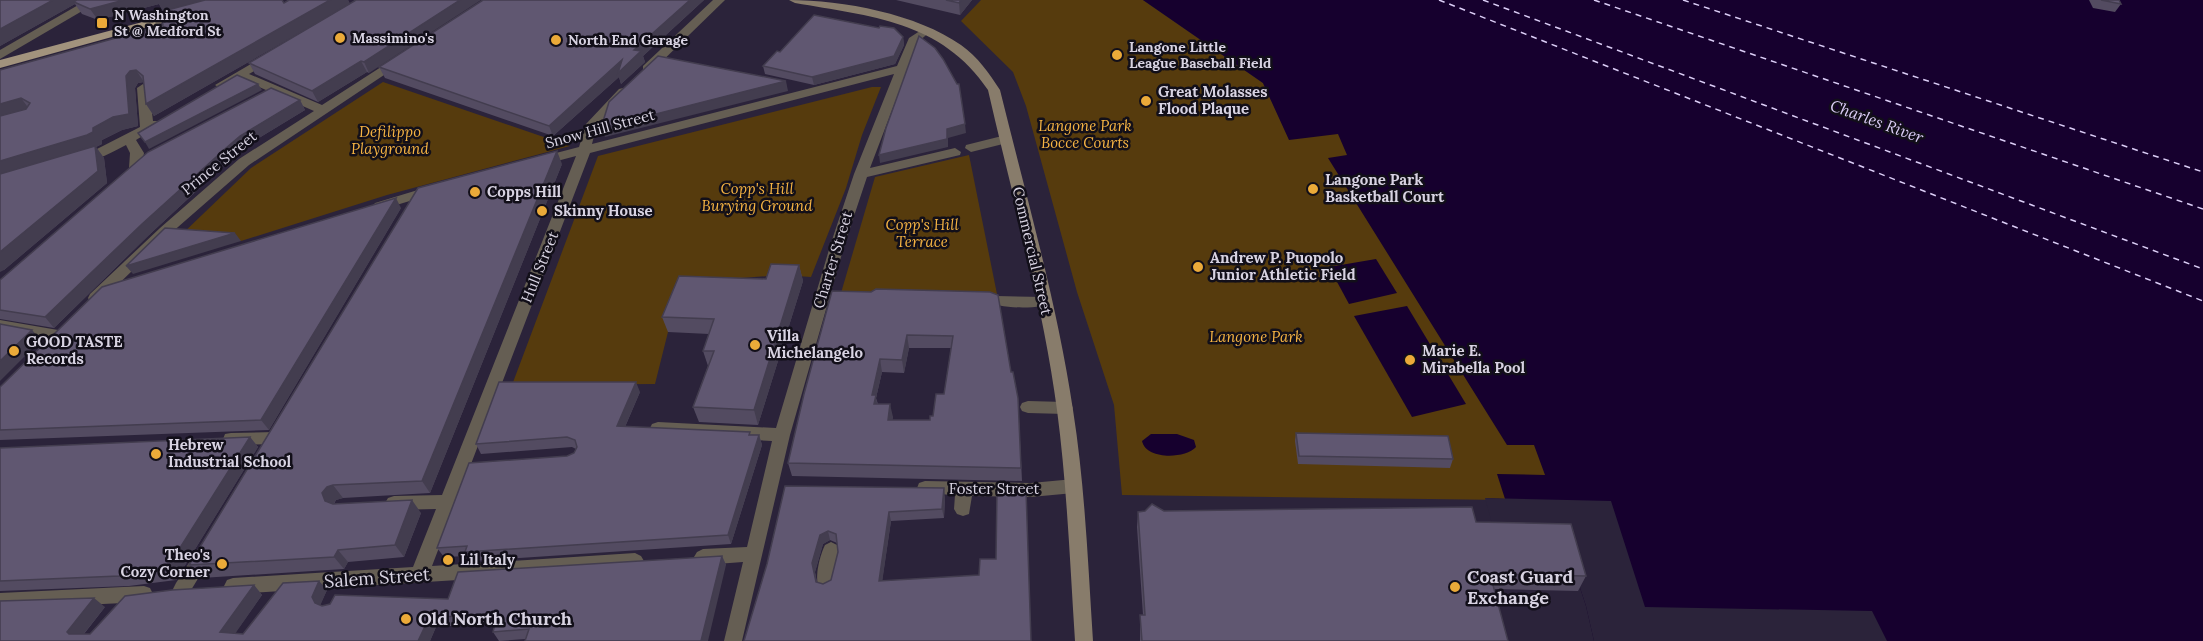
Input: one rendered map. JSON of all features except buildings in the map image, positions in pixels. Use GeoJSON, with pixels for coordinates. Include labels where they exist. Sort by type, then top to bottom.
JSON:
{"type":"FeatureCollection","features":[{"type":"Feature","properties":{"kind":"main road","name":"Commercial Street"},"geometry":{"type":"LineString","coordinates":[[795,0],[884,18],[926,30],[947,40],[963,52],[987,75],[994,90],[1044,303],[1065,408],[1074,486],[1084,641]]}},
{"type":"Feature","properties":{"kind":"main road"},"geometry":{"type":"LineString","coordinates":[[0,64],[190,12]]}},
{"type":"Feature","properties":{"kind":"street"},"geometry":{"type":"LineString","coordinates":[[0,55],[95,0]]}},
{"type":"Feature","properties":{"kind":"street","name":"Hull Street"},"geometry":{"type":"LineString","coordinates":[[419,575],[574,180],[595,119],[665,59],[719,0]]}},
{"type":"Feature","properties":{"kind":"street","name":"Charter Street"},"geometry":{"type":"LineString","coordinates":[[733,641],[753,554],[776,485],[782,435],[828,297],[861,174],[913,40],[926,30]]}},
{"type":"Feature","properties":{"kind":"street"},"geometry":{"type":"LineString","coordinates":[[212,90],[280,51]]}},
{"type":"Feature","properties":{"kind":"street","name":"Prince Street"},"geometry":{"type":"LineString","coordinates":[[85,309],[165,231],[244,162],[413,52]]}},
{"type":"Feature","properties":{"kind":"street","name":"Snow Hill Street"},"geometry":{"type":"LineString","coordinates":[[533,163],[902,68]]}},
{"type":"Feature","properties":{"kind":"street"},"geometry":{"type":"LineString","coordinates":[[240,74],[272,93],[322,110]]}},
{"type":"Feature","properties":{"kind":"street"},"geometry":{"type":"LineString","coordinates":[[793,85],[812,90]]}},
{"type":"Feature","properties":{"kind":"street"},"geometry":{"type":"LineString","coordinates":[[143,88],[147,129]]}},
{"type":"Feature","properties":{"kind":"street"},"geometry":{"type":"LineString","coordinates":[[68,162],[102,152],[165,118]]}},
{"type":"Feature","properties":{"kind":"street"},"geometry":{"type":"LineString","coordinates":[[129,139],[137,153],[131,172],[151,156]]}},
{"type":"Feature","properties":{"kind":"street"},"geometry":{"type":"LineString","coordinates":[[971,148],[1006,139]]}},
{"type":"Feature","properties":{"kind":"street"},"geometry":{"type":"LineString","coordinates":[[861,174],[955,152]]}},
{"type":"Feature","properties":{"kind":"street"},"geometry":{"type":"LineString","coordinates":[[367,210],[442,187]]}},
{"type":"Feature","properties":{"kind":"street"},"geometry":{"type":"LineString","coordinates":[[408,213],[420,193]]}},
{"type":"Feature","properties":{"kind":"street"},"geometry":{"type":"LineString","coordinates":[[101,292],[129,285]]}},
{"type":"Feature","properties":{"kind":"street"},"geometry":{"type":"LineString","coordinates":[[996,301],[1044,303]]}},
{"type":"Feature","properties":{"kind":"street"},"geometry":{"type":"LineString","coordinates":[[0,325],[59,335]]}},
{"type":"Feature","properties":{"kind":"street"},"geometry":{"type":"LineString","coordinates":[[1028,407],[1065,408]]}},
{"type":"Feature","properties":{"kind":"street"},"geometry":{"type":"LineString","coordinates":[[658,428],[782,435]]}},
{"type":"Feature","properties":{"kind":"street"},"geometry":{"type":"LineString","coordinates":[[214,440],[278,432],[263,457]]}},
{"type":"Feature","properties":{"kind":"street"},"geometry":{"type":"LineString","coordinates":[[463,465],[484,464]]}},
{"type":"Feature","properties":{"kind":"street","name":"Foster Street"},"geometry":{"type":"LineString","coordinates":[[907,488],[1032,490],[1074,486]]}},
{"type":"Feature","properties":{"kind":"street"},"geometry":{"type":"LineString","coordinates":[[963,509],[964,489]]}},
{"type":"Feature","properties":{"kind":"street"},"geometry":{"type":"LineString","coordinates":[[375,504],[446,502]]}},
{"type":"Feature","properties":{"kind":"street"},"geometry":{"type":"LineString","coordinates":[[182,589],[209,545]]}},
{"type":"Feature","properties":{"kind":"street"},"geometry":{"type":"LineString","coordinates":[[825,582],[831,550]]}},
{"type":"Feature","properties":{"kind":"street"},"geometry":{"type":"LineString","coordinates":[[688,558],[753,554]]}},
{"type":"Feature","properties":{"kind":"street","name":"Salem Street"},"geometry":{"type":"LineString","coordinates":[[0,601],[129,596],[182,589],[652,560]]}},
{"type":"Feature","properties":{"kind":"street"},"geometry":{"type":"LineString","coordinates":[[333,602],[344,580]]}},
{"type":"Feature","properties":{"kind":"street"},"geometry":{"type":"LineString","coordinates":[[267,605],[284,584]]}},
{"type":"Feature","properties":{"kind":"street"},"geometry":{"type":"LineString","coordinates":[[111,616],[129,596]]}},
{"type":"Feature","properties":{"kind":"green space","name":"Langone Park"},"geometry":{"type":"Polygon","coordinates":[[[981,0],[1143,0],[1263,83],[1289,139],[1360,130],[1581,501],[1122,495],[1114,405],[1077,292],[1026,106],[1013,72],[961,21],[981,0]]]}},
{"type":"Feature","properties":{"kind":"green space","name":"Defilippo Playground"},"geometry":{"type":"Polygon","coordinates":[[[383,82],[570,146],[387,195],[241,241],[179,237],[251,168],[383,82]]]}},
{"type":"Feature","properties":{"kind":"green space","name":"Copp's Hill Burying Ground"},"geometry":{"type":"Polygon","coordinates":[[[872,87],[881,87],[862,135],[846,188],[811,277],[783,275],[741,278],[668,332],[655,384],[512,385],[598,156],[872,87]]]}},
{"type":"Feature","properties":{"kind":"green space","name":"Copp's Hill Terrace"},"geometry":{"type":"Polygon","coordinates":[[[969,155],[998,299],[841,293],[875,177],[969,155]]]}},
{"type":"Feature","properties":{"kind":"water","name":"Charles River"},"geometry":{"type":"Polygon","coordinates":[[[1143,0],[2203,0],[2203,641],[1594,641],[1586,606],[1564,539],[1485,498],[1505,499],[1497,474],[1545,475],[1534,445],[1507,445],[1328,158],[1347,155],[1338,134],[1289,140],[1263,83],[1143,0]]]}},
{"type":"Feature","properties":{"kind":"water"},"geometry":{"type":"Polygon","coordinates":[[[1376,259],[1397,293],[1349,304],[1329,267],[1376,259]]]}},
{"type":"Feature","properties":{"kind":"water","name":"Marie E. Mirabella Pool"},"geometry":{"type":"Polygon","coordinates":[[[1407,306],[1466,404],[1412,417],[1354,316],[1407,306]]]}},
{"type":"Feature","properties":{"kind":"water"},"geometry":{"type":"Polygon","coordinates":[[[1151,434],[1177,434],[1194,440],[1196,447],[1183,454],[1166,456],[1151,452],[1142,441],[1151,434]]]}},
{"type":"Feature","properties":{"kind":"pier"},"geometry":{"type":"Polygon","coordinates":[[[1485,498],[1611,501],[1645,607],[1872,611],[1887,641],[1594,641],[1586,606],[1564,539],[1496,538],[1485,498]]]}},
{"type":"Feature","properties":{"kind":"ferry route"},"geometry":{"type":"LineString","coordinates":[[1439,0],[2203,301]]}},
{"type":"Feature","properties":{"kind":"ferry route"},"geometry":{"type":"LineString","coordinates":[[1483,0],[2203,269]]}},
{"type":"Feature","properties":{"kind":"ferry route"},"geometry":{"type":"LineString","coordinates":[[1594,0],[2203,209]]}},
{"type":"Feature","properties":{"kind":"ferry route"},"geometry":{"type":"LineString","coordinates":[[1683,0],[2203,172]]}},
{"type":"Feature","properties":{"kind":"place","name":"N Washington St @ Medford St"},"geometry":{"type":"Point","coordinates":[102,23]}},
{"type":"Feature","properties":{"kind":"place","name":"Massimino's"},"geometry":{"type":"Point","coordinates":[340,38]}},
{"type":"Feature","properties":{"kind":"place","name":"North End Garage"},"geometry":{"type":"Point","coordinates":[556,40]}},
{"type":"Feature","properties":{"kind":"place","name":"Langone Little League Baseball Field"},"geometry":{"type":"Point","coordinates":[1117,55]}},
{"type":"Feature","properties":{"kind":"place","name":"Great Molasses Flood Plaque"},"geometry":{"type":"Point","coordinates":[1146,101]}},
{"type":"Feature","properties":{"kind":"place","name":"Langone Park Basketball Court"},"geometry":{"type":"Point","coordinates":[1313,189]}},
{"type":"Feature","properties":{"kind":"place","name":"Copps Hill"},"geometry":{"type":"Point","coordinates":[475,192]}},
{"type":"Feature","properties":{"kind":"place","name":"Skinny House"},"geometry":{"type":"Point","coordinates":[542,211]}},
{"type":"Feature","properties":{"kind":"place","name":"Andrew P. Puopolo Junior Athletic Field"},"geometry":{"type":"Point","coordinates":[1198,267]}},
{"type":"Feature","properties":{"kind":"place","name":"Villa Michelangelo"},"geometry":{"type":"Point","coordinates":[755,345]}},
{"type":"Feature","properties":{"kind":"place","name":"GOOD TASTE Records"},"geometry":{"type":"Point","coordinates":[14,351]}},
{"type":"Feature","properties":{"kind":"place","name":"Marie E. Mirabella Pool"},"geometry":{"type":"Point","coordinates":[1410,360]}},
{"type":"Feature","properties":{"kind":"place","name":"Hebrew Industrial School"},"geometry":{"type":"Point","coordinates":[156,454]}},
{"type":"Feature","properties":{"kind":"place","name":"Lil Italy"},"geometry":{"type":"Point","coordinates":[448,560]}},
{"type":"Feature","properties":{"kind":"place","name":"Theo's Cozy Corner"},"geometry":{"type":"Point","coordinates":[222,564]}},
{"type":"Feature","properties":{"kind":"place","name":"Coast Guard Exchange"},"geometry":{"type":"Point","coordinates":[1455,587]}},
{"type":"Feature","properties":{"kind":"place","name":"Old North Church"},"geometry":{"type":"Point","coordinates":[406,619]}},
{"type":"Feature","properties":{"kind":"park label","name":"Langone Park Bocce Courts"},"geometry":{"type":"Point","coordinates":[1085,134]}}]}
